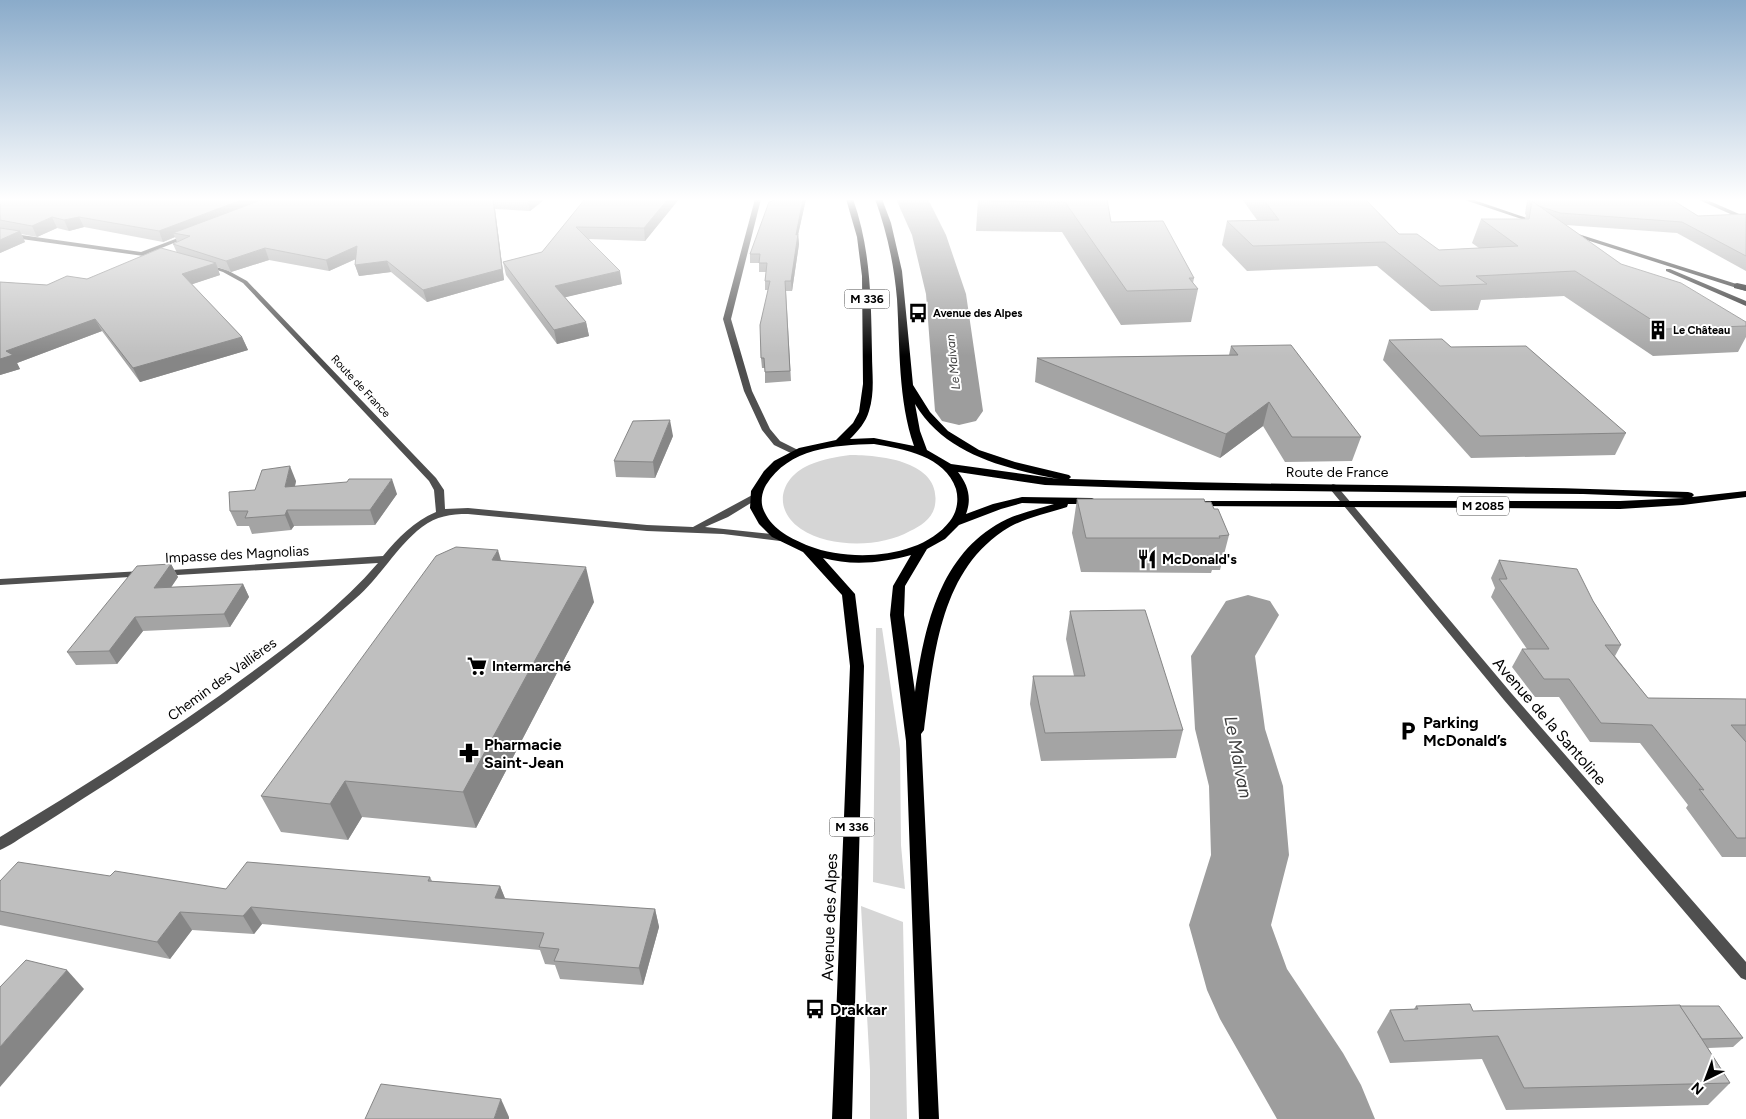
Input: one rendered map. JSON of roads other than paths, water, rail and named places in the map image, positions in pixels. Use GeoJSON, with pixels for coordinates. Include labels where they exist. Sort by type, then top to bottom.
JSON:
{"type":"FeatureCollection","features":[{"type":"Feature","properties":{"kind":"main road","name":"M 336"},"geometry":{"type":"LineString","coordinates":[[840,442],[859,423],[865,412],[867,383],[865,251]]}},
{"type":"Feature","properties":{"kind":"main road","name":"M 336"},"geometry":{"type":"LineString","coordinates":[[894,251],[900,270],[912,430],[922,452]]}},
{"type":"Feature","properties":{"kind":"main road"},"geometry":{"type":"LineString","coordinates":[[1622,251],[1705,284],[1746,304]]}},
{"type":"Feature","properties":{"kind":"main road"},"geometry":{"type":"LineString","coordinates":[[1627,251],[1743,288]]}},
{"type":"Feature","properties":{"kind":"main road"},"geometry":{"type":"LineString","coordinates":[[907,383],[931,419],[951,438],[968,449],[1014,466],[1087,482]]}},
{"type":"Feature","properties":{"kind":"main road"},"geometry":{"type":"LineString","coordinates":[[840,442],[891,443],[922,452],[947,468],[962,488],[964,500],[962,511],[956,522],[936,540],[922,547],[905,553],[867,559],[847,559],[809,552],[780,538],[765,525],[757,510],[756,496],[759,486],[771,469],[798,453],[840,442]]}},
{"type":"Feature","properties":{"kind":"main road","name":"Route de France"},"geometry":{"type":"LineString","coordinates":[[947,468],[1045,482],[1196,487],[1583,491],[1728,496]]}},
{"type":"Feature","properties":{"kind":"main road","name":"Route de France"},"geometry":{"type":"LineString","coordinates":[[1183,503],[1620,505],[1683,502],[1746,494]]}},
{"type":"Feature","properties":{"kind":"main road"},"geometry":{"type":"LineString","coordinates":[[956,522],[997,506],[1022,500],[1106,501]]}},
{"type":"Feature","properties":{"kind":"main road"},"geometry":{"type":"LineString","coordinates":[[914,741],[933,634],[947,587],[964,558],[997,528],[1025,515],[1078,500]]}},
{"type":"Feature","properties":{"kind":"main road"},"geometry":{"type":"LineString","coordinates":[[922,547],[899,586],[898,615],[914,741],[929,1119]]}},
{"type":"Feature","properties":{"kind":"main road","name":"Avenue des Alpes"},"geometry":{"type":"LineString","coordinates":[[809,552],[831,573],[848,594],[857,666],[842,1119]]}},
{"type":"Feature","properties":{"kind":"street"},"geometry":{"type":"LineString","coordinates":[[129,251],[168,258]]}},
{"type":"Feature","properties":{"kind":"street"},"geometry":{"type":"LineString","coordinates":[[142,253],[147,251]]}},
{"type":"Feature","properties":{"kind":"street"},"geometry":{"type":"LineString","coordinates":[[744,251],[726,319],[748,390],[766,430],[777,443],[798,453]]}},
{"type":"Feature","properties":{"kind":"street","name":"Route de France"},"geometry":{"type":"LineString","coordinates":[[196,263],[225,271],[245,282],[266,303],[433,480],[439,490],[441,513]]}},
{"type":"Feature","properties":{"kind":"street","name":"Avenue de la Santoline"},"geometry":{"type":"LineString","coordinates":[[1333,487],[1346,505],[1746,973]]}},
{"type":"Feature","properties":{"kind":"street"},"geometry":{"type":"LineString","coordinates":[[694,529],[725,516],[756,496]]}},
{"type":"Feature","properties":{"kind":"street"},"geometry":{"type":"LineString","coordinates":[[441,513],[468,511],[647,528],[694,529],[780,538]]}},
{"type":"Feature","properties":{"kind":"street","name":"Chemin des Vallières"},"geometry":{"type":"LineString","coordinates":[[0,844],[169,736],[258,673],[325,621],[361,589],[385,559],[421,525],[441,513]]}},
{"type":"Feature","properties":{"kind":"street","name":"Impasse des Magnolias"},"geometry":{"type":"LineString","coordinates":[[0,582],[385,559]]}},
{"type":"Feature","properties":{"kind":"waterway","name":"Le Malvan"},"geometry":{"type":"LineString","coordinates":[[934,251],[946,294],[959,411]]}},
{"type":"Feature","properties":{"kind":"waterway","name":"Le Malvan"},"geometry":{"type":"LineString","coordinates":[[1248,615],[1223,656],[1230,729],[1246,786],[1250,855],[1230,925],[1251,990],[1310,1086],[1327,1119]]}},
{"type":"Feature","properties":{"kind":"place","name":"Avenue des Alpes"},"geometry":{"type":"Point","coordinates":[918,313]}},
{"type":"Feature","properties":{"kind":"place","name":"Le Château"},"geometry":{"type":"Point","coordinates":[1658,330]}},
{"type":"Feature","properties":{"kind":"place","name":"McDonald's"},"geometry":{"type":"Point","coordinates":[1147,559]}},
{"type":"Feature","properties":{"kind":"place","name":"Intermarché"},"geometry":{"type":"Point","coordinates":[477,666]}},
{"type":"Feature","properties":{"kind":"place","name":"Parking McDonald’s"},"geometry":{"type":"Point","coordinates":[1408,731]}},
{"type":"Feature","properties":{"kind":"place","name":"Pharmacie Saint-Jean"},"geometry":{"type":"Point","coordinates":[469,753]}},
{"type":"Feature","properties":{"kind":"place","name":"Drakkar"},"geometry":{"type":"Point","coordinates":[815,1009]}}]}
